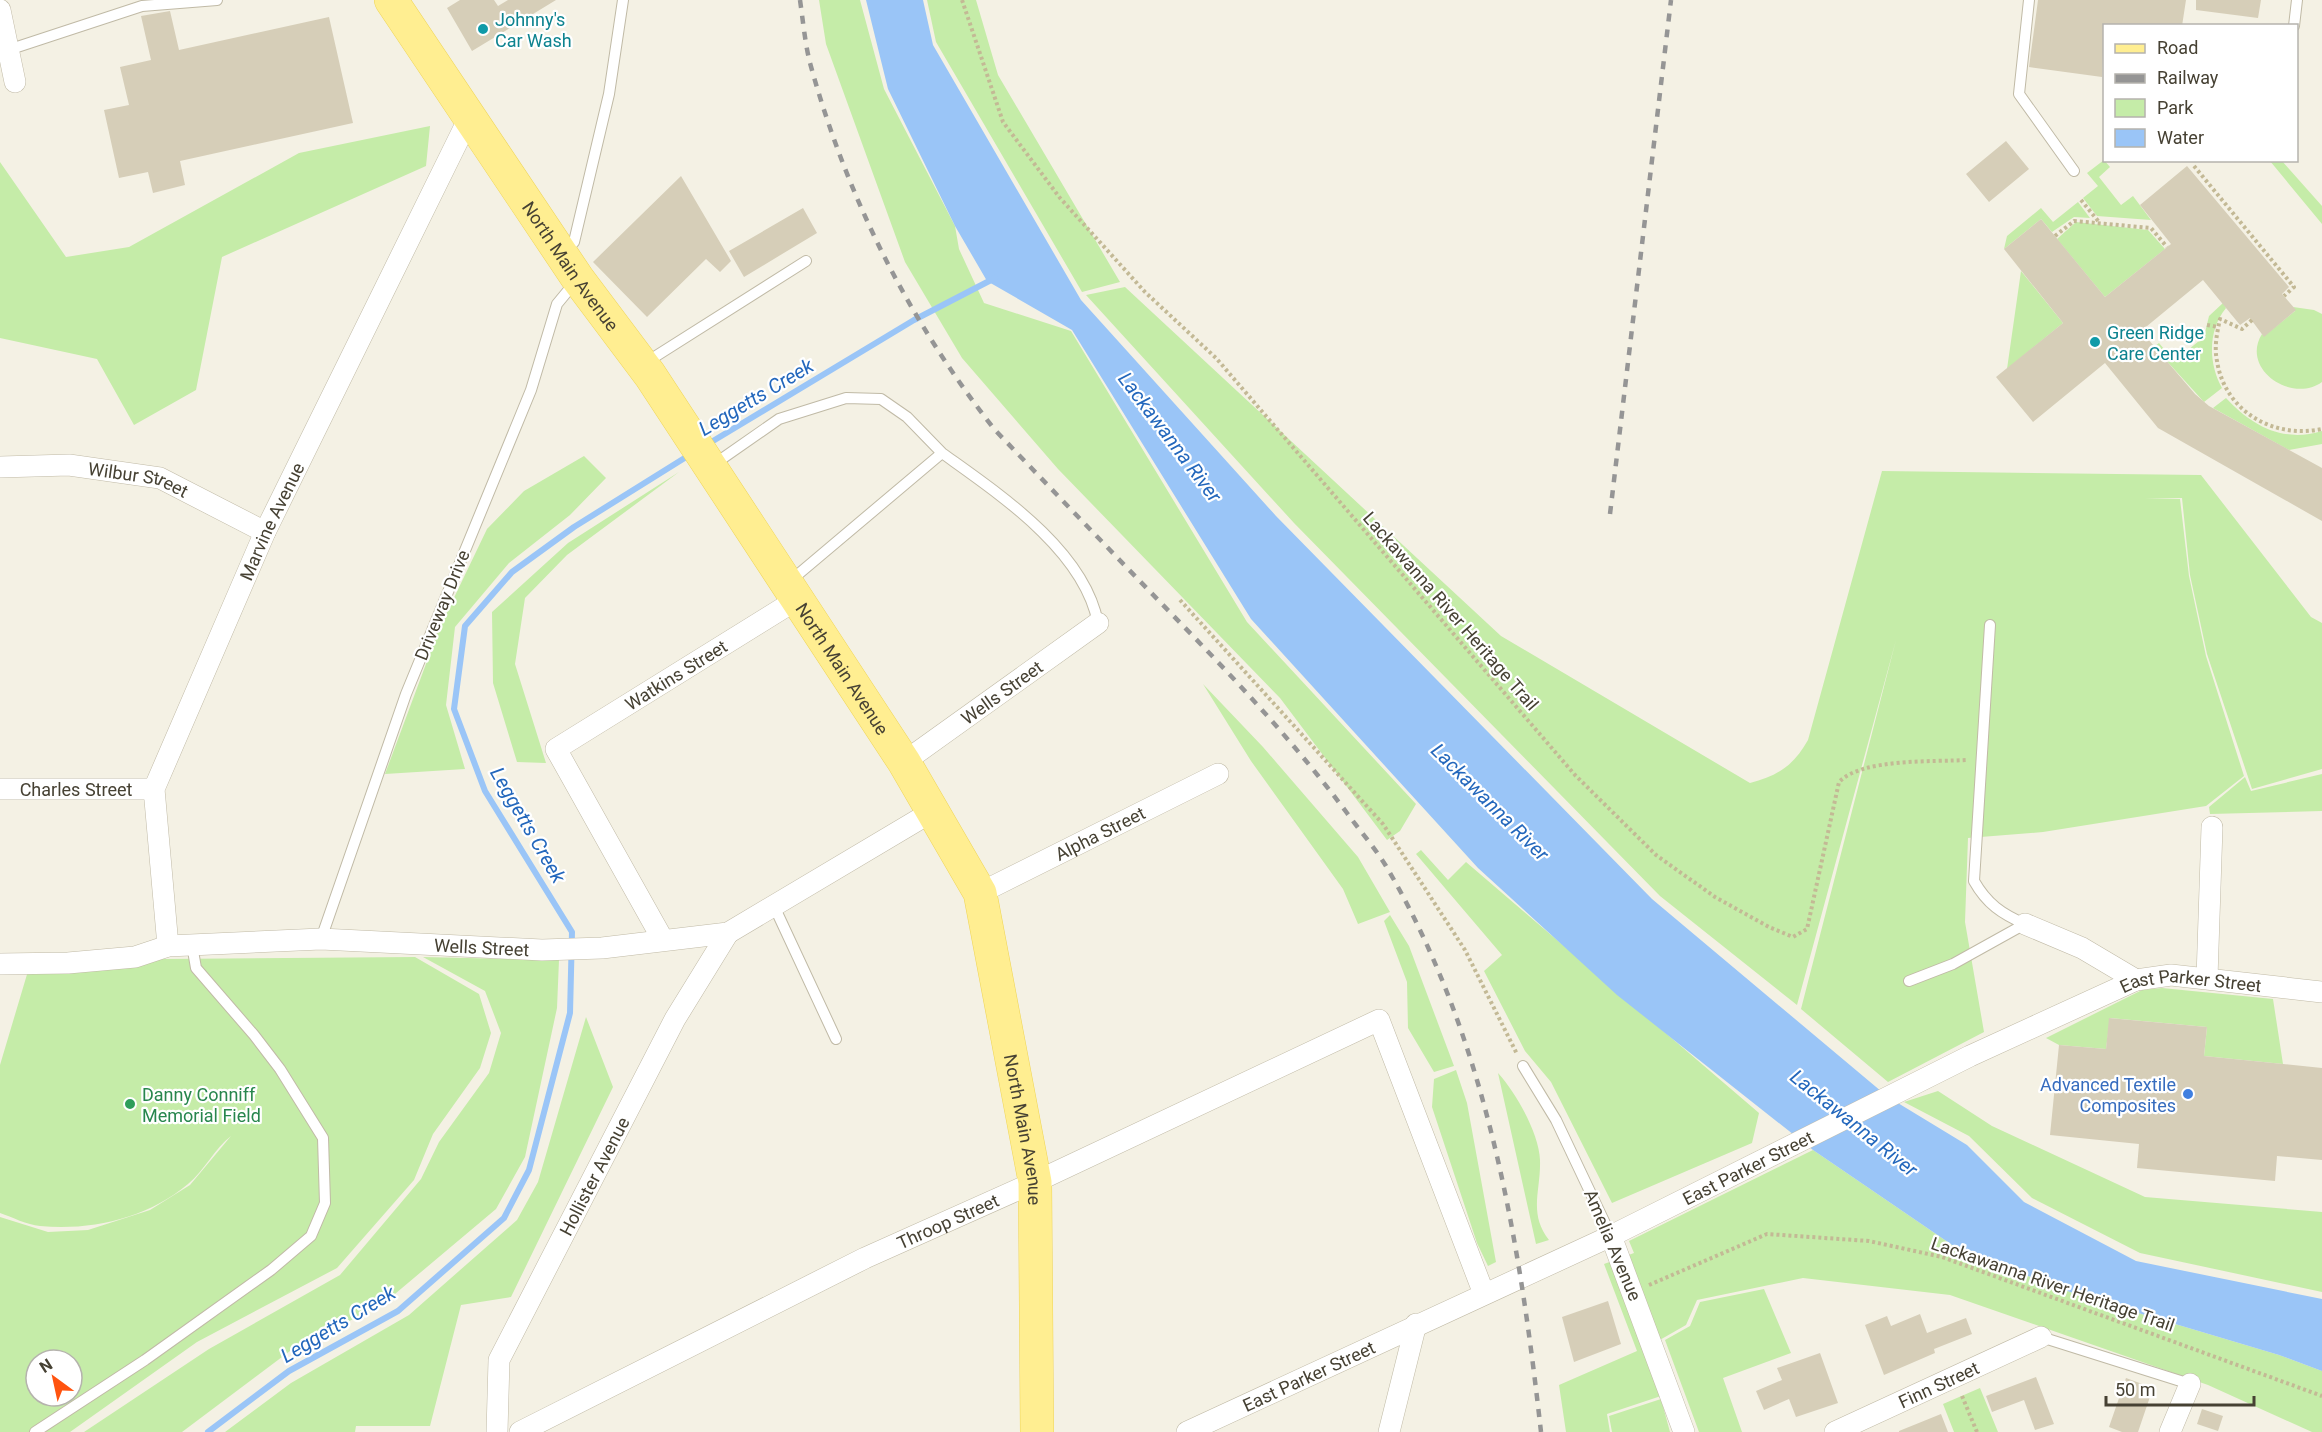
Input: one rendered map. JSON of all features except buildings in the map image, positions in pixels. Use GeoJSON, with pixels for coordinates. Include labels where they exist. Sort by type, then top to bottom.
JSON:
{"type":"FeatureCollection","features":[{"type":"Feature","properties":{"kind":"main road","name":"North Main Avenue"},"geometry":{"type":"LineString","coordinates":[[391,0],[570,267],[642,364],[678,418],[904,762],[980,893],[1035,1182],[1036,1432]]}},
{"type":"Feature","properties":{"kind":"street"},"geometry":{"type":"LineString","coordinates":[[0,10],[15,82]]}},
{"type":"Feature","properties":{"kind":"street","name":"Marvine Avenue"},"geometry":{"type":"LineString","coordinates":[[168,946],[154,789],[265,532],[469,118]]}},
{"type":"Feature","properties":{"kind":"street","name":"Wilbur Street"},"geometry":{"type":"LineString","coordinates":[[0,467],[69,465],[160,478],[265,532]]}},
{"type":"Feature","properties":{"kind":"street","name":"Watkins Street"},"geometry":{"type":"LineString","coordinates":[[663,940],[556,749],[791,592]]}},
{"type":"Feature","properties":{"kind":"street","name":"Wells Street"},"geometry":{"type":"LineString","coordinates":[[904,762],[1098,623]]}},
{"type":"Feature","properties":{"kind":"street","name":"Alpha Street"},"geometry":{"type":"LineString","coordinates":[[980,893],[1218,774]]}},
{"type":"Feature","properties":{"kind":"street","name":"Charles Street"},"geometry":{"type":"LineString","coordinates":[[0,789],[154,789]]}},
{"type":"Feature","properties":{"kind":"street","name":"Wells Street"},"geometry":{"type":"LineString","coordinates":[[0,964],[68,963],[135,957],[168,946],[321,939],[542,950],[602,948],[728,933],[933,811]]}},
{"type":"Feature","properties":{"kind":"street"},"geometry":{"type":"LineString","coordinates":[[2207,978],[2212,827]]}},
{"type":"Feature","properties":{"kind":"street"},"geometry":{"type":"LineString","coordinates":[[2025,924],[2082,948],[2136,980]]}},
{"type":"Feature","properties":{"kind":"street","name":"Hollister Avenue"},"geometry":{"type":"LineString","coordinates":[[497,1432],[499,1360],[675,1019],[728,933]]}},
{"type":"Feature","properties":{"kind":"street","name":"East Parker Street"},"geometry":{"type":"LineString","coordinates":[[1187,1432],[1416,1324],[1611,1236],[1970,1056],[2136,980],[2171,975],[2322,992]]}},
{"type":"Feature","properties":{"kind":"street","name":"Throop Street"},"geometry":{"type":"LineString","coordinates":[[520,1432],[865,1258],[1035,1182],[1379,1020],[1484,1294]]}},
{"type":"Feature","properties":{"kind":"street","name":"Amelia Avenue"},"geometry":{"type":"LineString","coordinates":[[1611,1236],[1634,1292],[1684,1432]]}},
{"type":"Feature","properties":{"kind":"street"},"geometry":{"type":"LineString","coordinates":[[1389,1432],[1416,1324]]}},
{"type":"Feature","properties":{"kind":"street","name":"Finn Street"},"geometry":{"type":"LineString","coordinates":[[1835,1432],[2041,1337]]}},
{"type":"Feature","properties":{"kind":"street"},"geometry":{"type":"LineString","coordinates":[[2172,1431],[2190,1384]]}},
{"type":"Feature","properties":{"kind":"lane"},"geometry":{"type":"LineString","coordinates":[[8,50],[142,6],[217,0]]}},
{"type":"Feature","properties":{"kind":"lane","name":"Driveway Drive"},"geometry":{"type":"LineString","coordinates":[[321,939],[406,694],[531,390],[570,267],[609,94],[623,0]]}},
{"type":"Feature","properties":{"kind":"lane"},"geometry":{"type":"LineString","coordinates":[[2029,0],[2019,94],[2074,171]]}},
{"type":"Feature","properties":{"kind":"lane"},"geometry":{"type":"LineString","coordinates":[[2294,24],[2297,0]]}},
{"type":"Feature","properties":{"kind":"lane"},"geometry":{"type":"LineString","coordinates":[[642,364],[806,261]]}},
{"type":"Feature","properties":{"kind":"lane"},"geometry":{"type":"LineString","coordinates":[[708,465],[779,419],[846,398],[881,399],[907,417],[942,453],[1038,528],[1082,579],[1094,602],[1098,623]]}},
{"type":"Feature","properties":{"kind":"lane"},"geometry":{"type":"LineString","coordinates":[[791,592],[942,453]]}},
{"type":"Feature","properties":{"kind":"lane"},"geometry":{"type":"LineString","coordinates":[[1989,625],[1974,881],[1983,897],[2001,914],[2025,924]]}},
{"type":"Feature","properties":{"kind":"lane"},"geometry":{"type":"LineString","coordinates":[[774,906],[836,1039]]}},
{"type":"Feature","properties":{"kind":"lane"},"geometry":{"type":"LineString","coordinates":[[1909,981],[1953,964],[2025,924]]}},
{"type":"Feature","properties":{"kind":"lane"},"geometry":{"type":"LineString","coordinates":[[35,1432],[145,1360],[271,1270],[310,1236],[325,1203],[323,1138],[305,1106],[267,1052],[196,968],[192,945]]}},
{"type":"Feature","properties":{"kind":"lane","name":"Amelia Avenue"},"geometry":{"type":"LineString","coordinates":[[1523,1066],[1556,1120],[1611,1236]]}},
{"type":"Feature","properties":{"kind":"lane"},"geometry":{"type":"LineString","coordinates":[[2041,1337],[2190,1384]]}},
{"type":"Feature","properties":{"kind":"path","name":"Lackawanna River Heritage Trail"},"geometry":{"type":"LineString","coordinates":[[962,0],[1003,122],[1060,198],[1145,292],[1216,358],[1575,775],[1656,855],[1715,897],[1769,927],[1793,937],[1807,929],[1839,782],[1847,773],[1908,761],[1980,759]]}},
{"type":"Feature","properties":{"kind":"path"},"geometry":{"type":"LineString","coordinates":[[2194,166],[2211,190],[2294,287],[2284,296]]}},
{"type":"Feature","properties":{"kind":"path"},"geometry":{"type":"LineString","coordinates":[[2081,200],[2099,222]]}},
{"type":"Feature","properties":{"kind":"path"},"geometry":{"type":"LineString","coordinates":[[2055,236],[2074,221],[2099,222],[2151,228],[2167,247]]}},
{"type":"Feature","properties":{"kind":"path"},"geometry":{"type":"LineString","coordinates":[[2252,320],[2242,329],[2220,319],[2216,359],[2229,393],[2249,416],[2284,431],[2307,432],[2322,429]]}},
{"type":"Feature","properties":{"kind":"path"},"geometry":{"type":"LineString","coordinates":[[2207,325],[2218,327]]}},
{"type":"Feature","properties":{"kind":"path"},"geometry":{"type":"LineString","coordinates":[[1180,600],[1383,825],[1465,950],[1523,1066]]}},
{"type":"Feature","properties":{"kind":"path","name":"Lackawanna River Heritage Trail"},"geometry":{"type":"LineString","coordinates":[[1634,1292],[1767,1234],[1869,1241],[1942,1257],[2322,1396]]}},
{"type":"Feature","properties":{"kind":"path"},"geometry":{"type":"LineString","coordinates":[[1962,1396],[1977,1432]]}},
{"type":"Feature","properties":{"kind":"green space"},"geometry":{"type":"Polygon","coordinates":[[[819,0],[860,0],[884,89],[955,226],[959,249],[984,303],[1071,331],[1247,622],[1416,804],[1400,831],[1387,840],[1280,698],[1058,469],[962,358],[905,262],[826,44],[819,0]]]}},
{"type":"Feature","properties":{"kind":"green space"},"geometry":{"type":"Polygon","coordinates":[[[927,0],[976,0],[998,75],[1120,282],[1082,292],[936,42],[927,0]]]}},
{"type":"Feature","properties":{"kind":"green space"},"geometry":{"type":"Polygon","coordinates":[[[430,126],[426,166],[222,257],[196,390],[134,425],[97,359],[0,338],[0,162],[66,257],[129,247],[299,153],[430,126]]]}},
{"type":"Feature","properties":{"kind":"green space"},"geometry":{"type":"Polygon","coordinates":[[[2103,161],[2106,162],[2110,167],[2099,177],[2121,205],[2133,196],[2151,220],[2097,216],[2083,198],[2098,186],[2087,173],[2103,161]]]}},
{"type":"Feature","properties":{"kind":"green space"},"geometry":{"type":"Polygon","coordinates":[[[2271,162],[2283,162],[2322,206],[2322,224],[2271,162]]]}},
{"type":"Feature","properties":{"kind":"green space"},"geometry":{"type":"Polygon","coordinates":[[[2078,202],[2090,218],[2074,217],[2052,232],[2041,219],[2004,249],[2007,236],[2041,208],[2053,222],[2078,202]]]}},
{"type":"Feature","properties":{"kind":"green space"},"geometry":{"type":"Polygon","coordinates":[[[2076,222],[2148,230],[2165,249],[2105,297],[2057,239],[2076,222]]]}},
{"type":"Feature","properties":{"kind":"green space"},"geometry":{"type":"Polygon","coordinates":[[[2021,271],[2063,323],[2007,369],[2021,271]]]}},
{"type":"Feature","properties":{"kind":"green space"},"geometry":{"type":"Polygon","coordinates":[[[1125,287],[1501,636],[1750,783],[1769,777],[1791,763],[1808,740],[1882,471],[2201,475],[2311,617],[2322,623],[2322,769],[2252,789],[2207,654],[2190,575],[2182,498],[2145,499],[2180,499],[2189,576],[2206,656],[2244,776],[2206,806],[2043,832],[1968,838],[1965,922],[1984,1032],[1888,1082],[1801,1009],[1896,640],[1797,1005],[1660,896],[1294,523],[1086,295],[1125,287]]]}},
{"type":"Feature","properties":{"kind":"green space"},"geometry":{"type":"Polygon","coordinates":[[[2223,303],[2226,308],[2216,326],[2212,347],[2214,368],[2222,388],[2204,402],[2154,347],[2159,343],[2174,361],[2204,337],[2209,316],[2223,303]]]}},
{"type":"Feature","properties":{"kind":"green space"},"geometry":{"type":"Polygon","coordinates":[[[2293,307],[2314,310],[2322,314],[2322,382],[2310,388],[2297,389],[2284,386],[2263,370],[2258,359],[2257,347],[2262,334],[2264,336],[2295,311],[2293,307]]]}},
{"type":"Feature","properties":{"kind":"green space"},"geometry":{"type":"Polygon","coordinates":[[[2226,398],[2246,417],[2269,430],[2294,435],[2322,431],[2322,444],[2289,450],[2213,408],[2226,398]]]}},
{"type":"Feature","properties":{"kind":"green space"},"geometry":{"type":"Polygon","coordinates":[[[584,456],[606,478],[570,515],[509,563],[455,627],[446,705],[465,769],[385,774],[439,629],[487,529],[524,491],[584,456]]]}},
{"type":"Feature","properties":{"kind":"green space"},"geometry":{"type":"Polygon","coordinates":[[[679,472],[567,555],[525,598],[515,664],[546,763],[517,762],[493,683],[492,612],[568,543],[679,472]]]}},
{"type":"Feature","properties":{"kind":"green space"},"geometry":{"type":"Polygon","coordinates":[[[1203,684],[1263,747],[1358,857],[1390,912],[1358,924],[1343,889],[1251,761],[1203,684]]]}},
{"type":"Feature","properties":{"kind":"green space"},"geometry":{"type":"Polygon","coordinates":[[[2322,774],[2322,811],[2210,814],[2209,807],[2245,777],[2251,791],[2322,774]]]}},
{"type":"Feature","properties":{"kind":"green space"},"geometry":{"type":"Polygon","coordinates":[[[1421,850],[1448,880],[1466,862],[1759,1113],[1752,1143],[1612,1203],[1551,1082],[1525,1051],[1484,971],[1502,955],[1416,854],[1421,850]]]}},
{"type":"Feature","properties":{"kind":"green space"},"geometry":{"type":"Polygon","coordinates":[[[1390,915],[1409,946],[1454,1066],[1434,1072],[1408,1028],[1407,982],[1384,921],[1390,915]]]}},
{"type":"Feature","properties":{"kind":"green space"},"geometry":{"type":"Polygon","coordinates":[[[415,957],[479,994],[491,1033],[480,1068],[433,1134],[414,1180],[337,1268],[197,1342],[70,1432],[0,1432],[0,1217],[48,1232],[88,1230],[150,1210],[190,1185],[231,1136],[188,1184],[155,1206],[137,1214],[99,1224],[59,1227],[25,1223],[0,1213],[0,1065],[28,971],[164,959],[415,957]]]}},
{"type":"Feature","properties":{"kind":"green space"},"geometry":{"type":"Polygon","coordinates":[[[423,957],[559,960],[557,1008],[525,1157],[496,1209],[383,1304],[290,1351],[182,1432],[84,1432],[209,1349],[340,1275],[421,1179],[439,1142],[489,1073],[501,1033],[485,991],[423,957]]]}},
{"type":"Feature","properties":{"kind":"green space"},"geometry":{"type":"Polygon","coordinates":[[[2162,988],[2273,999],[2283,1064],[2204,1056],[2207,1027],[2110,1018],[2106,1049],[2059,1045],[2046,1038],[2142,990],[2162,988]]]}},
{"type":"Feature","properties":{"kind":"green space"},"geometry":{"type":"Polygon","coordinates":[[[586,1017],[613,1087],[511,1297],[461,1305],[430,1426],[356,1426],[355,1432],[225,1432],[291,1383],[409,1315],[517,1220],[538,1182],[586,1017]]]}},
{"type":"Feature","properties":{"kind":"green space"},"geometry":{"type":"Polygon","coordinates":[[[1456,1070],[1467,1103],[1496,1262],[1488,1266],[1477,1243],[1432,1107],[1434,1079],[1456,1070]]]}},
{"type":"Feature","properties":{"kind":"green space"},"geometry":{"type":"Polygon","coordinates":[[[1498,1073],[1525,1114],[1539,1149],[1537,1211],[1549,1240],[1536,1244],[1498,1073]]]}},
{"type":"Feature","properties":{"kind":"green space"},"geometry":{"type":"Polygon","coordinates":[[[1938,1091],[1992,1126],[2145,1197],[2322,1212],[2322,1292],[2140,1253],[2032,1198],[1969,1136],[1904,1102],[1938,1091]]]}},
{"type":"Feature","properties":{"kind":"green space"},"geometry":{"type":"Polygon","coordinates":[[[1813,1150],[1958,1249],[2078,1295],[2279,1355],[2322,1371],[2322,1432],[2312,1432],[2208,1385],[1950,1295],[1803,1278],[1697,1300],[1686,1325],[1644,1349],[1661,1396],[1607,1414],[1610,1432],[1566,1432],[1559,1385],[1637,1351],[1604,1264],[1634,1253],[1629,1241],[1813,1150]]]}},
{"type":"Feature","properties":{"kind":"green space"},"geometry":{"type":"Polygon","coordinates":[[[1764,1289],[1791,1353],[1723,1378],[1742,1432],[1699,1432],[1665,1340],[1690,1326],[1700,1302],[1764,1289]]]}},
{"type":"Feature","properties":{"kind":"green space"},"geometry":{"type":"Polygon","coordinates":[[[1980,1388],[1998,1432],[1954,1432],[1943,1404],[1980,1388]]]}},
{"type":"Feature","properties":{"kind":"green space"},"geometry":{"type":"Polygon","coordinates":[[[1661,1399],[1670,1432],[1612,1432],[1609,1416],[1661,1399]]]}},
{"type":"Feature","properties":{"kind":"water","name":"Lackawanna River"},"geometry":{"type":"Polygon","coordinates":[[[866,0],[923,0],[933,45],[1081,300],[1276,516],[1652,899],[1888,1097],[1967,1145],[2024,1202],[2136,1261],[2322,1299],[2322,1371],[2279,1355],[2078,1295],[1958,1249],[1813,1150],[1617,995],[1478,868],[1251,619],[1072,330],[987,281],[955,226],[888,89],[866,0]]]}},
{"type":"Feature","properties":{"kind":"waterway","name":"Leggetts Creek"},"geometry":{"type":"LineString","coordinates":[[708,444],[914,320],[995,278]]}},
{"type":"Feature","properties":{"kind":"waterway","name":"Leggetts Creek"},"geometry":{"type":"LineString","coordinates":[[208,1432],[289,1371],[398,1311],[504,1218],[529,1170],[570,1013],[572,932],[485,791],[454,709],[465,626],[512,572],[574,527],[691,454]]}},
{"type":"Feature","properties":{"kind":"railway"},"geometry":{"type":"LineString","coordinates":[[800,0],[810,63],[842,162],[884,256],[935,346],[995,430],[1233,678],[1311,767],[1382,859],[1421,932],[1450,999],[1474,1069],[1493,1140],[1522,1285],[1541,1432]]}},
{"type":"Feature","properties":{"kind":"railway"},"geometry":{"type":"LineString","coordinates":[[1610,514],[1671,0]]}},
{"type":"Feature","properties":{"kind":"place","name":"Johnny's Car Wash"},"geometry":{"type":"Point","coordinates":[483,29]}},
{"type":"Feature","properties":{"kind":"place","name":"Green Ridge Care Center"},"geometry":{"type":"Point","coordinates":[2095,342]}},
{"type":"Feature","properties":{"kind":"place","name":"Advanced Textile Composites"},"geometry":{"type":"Point","coordinates":[2188,1094]}},
{"type":"Feature","properties":{"kind":"place","name":"Danny Conniff Memorial Field"},"geometry":{"type":"Point","coordinates":[130,1104]}}]}
